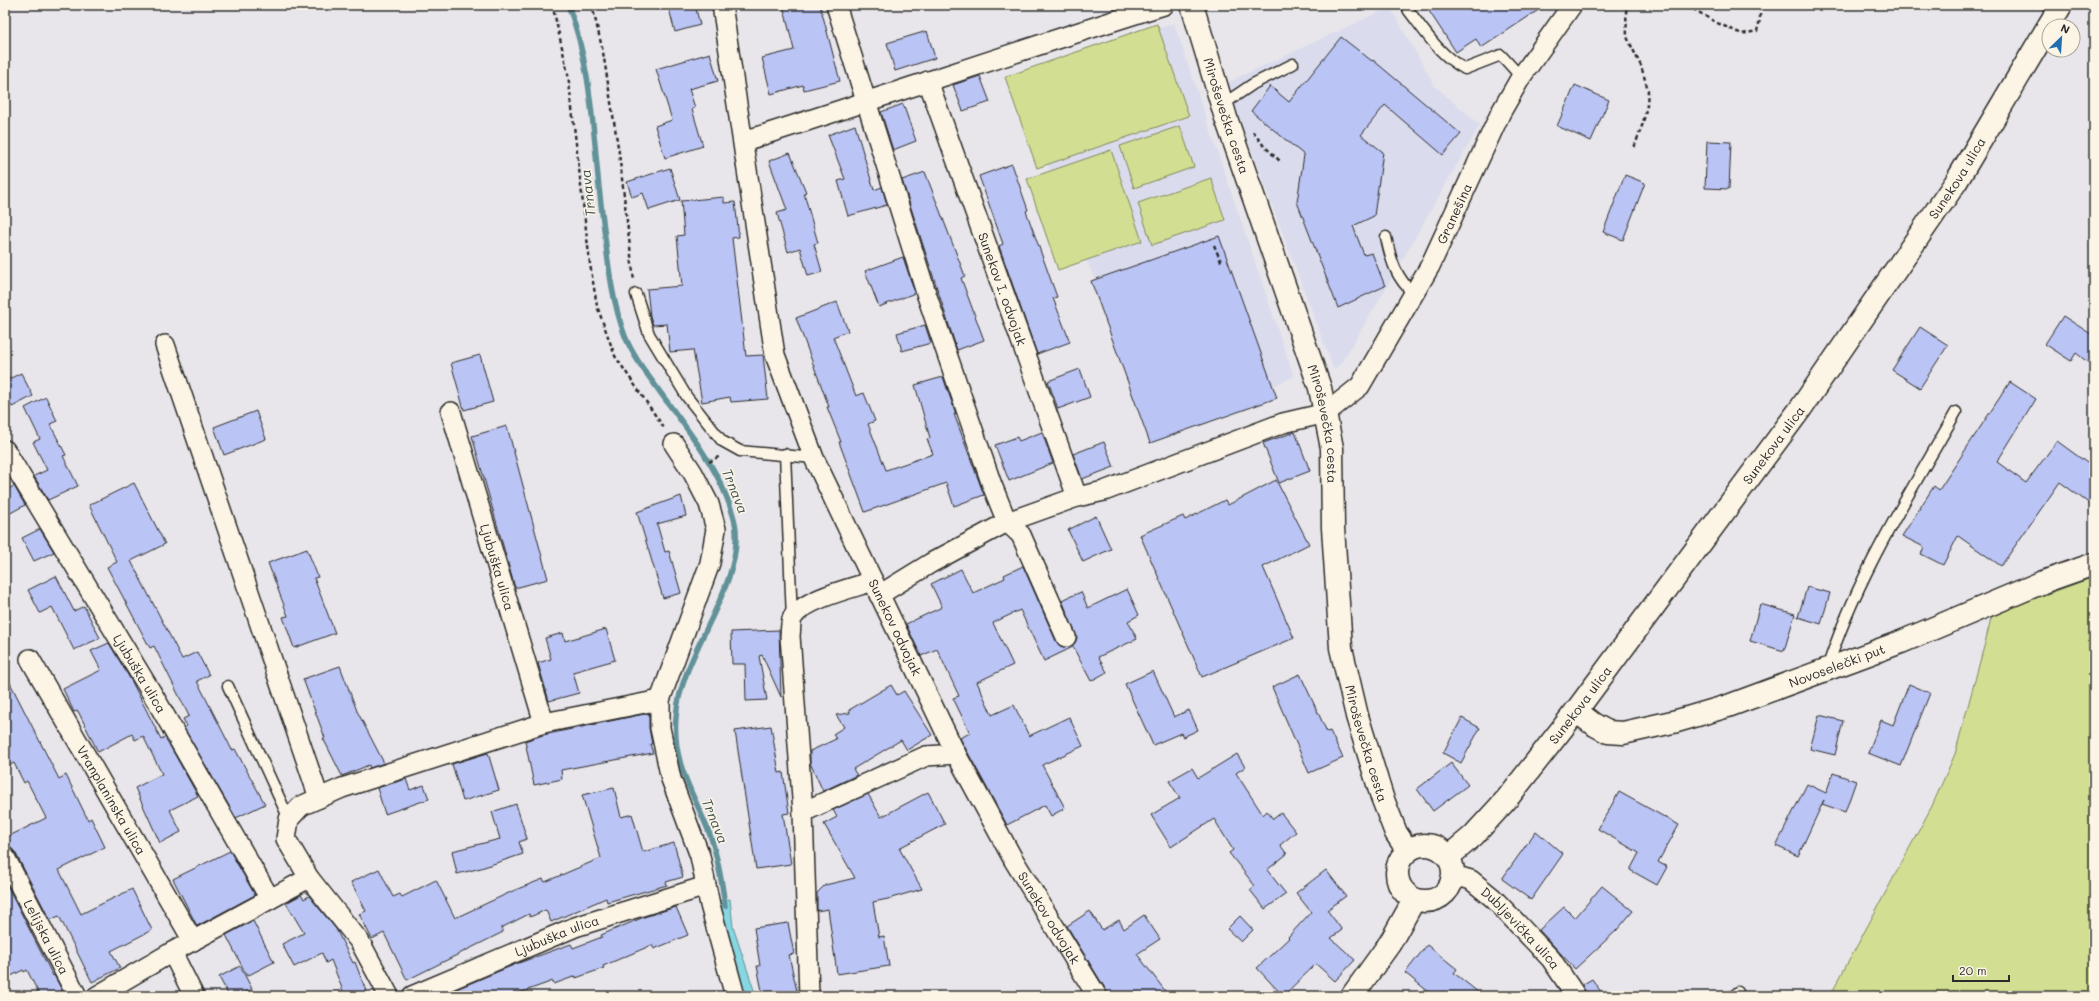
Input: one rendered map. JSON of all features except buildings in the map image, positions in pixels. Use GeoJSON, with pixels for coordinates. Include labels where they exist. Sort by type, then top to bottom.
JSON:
{"type":"FeatureCollection","features":[{"type":"Feature","properties":{"kind":"street"},"geometry":{"type":"LineString","coordinates":[[722,5],[744,141],[758,249],[775,355],[814,458],[876,588],[931,563],[1006,522],[1077,497],[1104,491],[1284,423],[1326,412]]}},
{"type":"Feature","properties":{"kind":"street"},"geometry":{"type":"LineString","coordinates":[[836,5],[927,296],[992,485],[1006,522],[1021,535],[1066,637]]}},
{"type":"Feature","properties":{"kind":"street"},"geometry":{"type":"LineString","coordinates":[[744,141],[866,102],[1011,52],[1164,5]]}},
{"type":"Feature","properties":{"kind":"street","name":"Miroševečka cesta"},"geometry":{"type":"LineString","coordinates":[[1192,5],[1222,105],[1306,344],[1326,412],[1332,448],[1333,528],[1341,648],[1357,716],[1382,797],[1396,833],[1408,851]]}},
{"type":"Feature","properties":{"kind":"street","name":"Granešina"},"geometry":{"type":"LineString","coordinates":[[1326,412],[1360,386],[1414,294],[1444,237],[1492,131],[1521,77],[1572,5]]}},
{"type":"Feature","properties":{"kind":"street","name":"Sunekova ulica"},"geometry":{"type":"LineString","coordinates":[[1451,866],[1473,836],[1506,800],[1576,711],[1818,382],[1956,182],[2061,5]]}},
{"type":"Feature","properties":{"kind":"street","name":"Sunekov I. odvojak"},"geometry":{"type":"LineString","coordinates":[[928,81],[1077,497]]}},
{"type":"Feature","properties":{"kind":"street"},"geometry":{"type":"LineString","coordinates":[[165,345],[319,798]]}},
{"type":"Feature","properties":{"kind":"street","name":"Ljubuška ulica"},"geometry":{"type":"LineString","coordinates":[[451,412],[544,723]]}},
{"type":"Feature","properties":{"kind":"street"},"geometry":{"type":"LineString","coordinates":[[674,444],[693,472],[709,504],[716,529],[710,563],[660,700],[660,728],[671,779],[700,856],[706,886],[735,996]]}},
{"type":"Feature","properties":{"kind":"street","name":"Ljubuška ulica"},"geometry":{"type":"LineString","coordinates":[[5,450],[156,700],[270,899]]}},
{"type":"Feature","properties":{"kind":"street","name":"Novoselečki put"},"geometry":{"type":"LineString","coordinates":[[1576,711],[1593,724],[1608,732],[1623,733],[1648,728],[1728,706],[1901,642],[2043,582],[2094,564]]}},
{"type":"Feature","properties":{"kind":"street","name":"Sunekov odvojak"},"geometry":{"type":"LineString","coordinates":[[792,618],[802,608],[817,601],[876,588],[956,754],[1013,859],[1097,996]]}},
{"type":"Feature","properties":{"kind":"street"},"geometry":{"type":"LineString","coordinates":[[792,618],[791,649],[803,812],[809,996]]}},
{"type":"Feature","properties":{"kind":"street","name":"Vranplaninska ulica"},"geometry":{"type":"LineString","coordinates":[[30,659],[193,941]]}},
{"type":"Feature","properties":{"kind":"street"},"geometry":{"type":"LineString","coordinates":[[389,996],[360,942],[309,878],[286,840],[289,819],[301,806],[350,785],[544,723],[660,700]]}},
{"type":"Feature","properties":{"kind":"street"},"geometry":{"type":"LineString","coordinates":[[803,812],[898,767],[926,756],[956,754]]}},
{"type":"Feature","properties":{"kind":"street"},"geometry":{"type":"LineString","coordinates":[[1434,846],[1442,850],[1451,866],[1447,892],[1440,898],[1432,901],[1414,900],[1406,894],[1400,886],[1397,877],[1401,858],[1408,851],[1416,847],[1434,846]]}},
{"type":"Feature","properties":{"kind":"street","name":"Lelijska ulica"},"geometry":{"type":"LineString","coordinates":[[5,857],[77,996]]}},
{"type":"Feature","properties":{"kind":"street","name":"Dubljevička ulica"},"geometry":{"type":"LineString","coordinates":[[1451,866],[1493,898],[1551,959],[1576,996]]}},
{"type":"Feature","properties":{"kind":"street"},"geometry":{"type":"LineString","coordinates":[[97,996],[172,952],[309,878]]}},
{"type":"Feature","properties":{"kind":"street","name":"Ljubuška ulica"},"geometry":{"type":"LineString","coordinates":[[412,996],[575,927],[706,886]]}},
{"type":"Feature","properties":{"kind":"street"},"geometry":{"type":"LineString","coordinates":[[1352,996],[1390,943],[1414,900]]}},
{"type":"Feature","properties":{"kind":"street"},"geometry":{"type":"LineString","coordinates":[[172,952],[194,996]]}},
{"type":"Feature","properties":{"kind":"lane"},"geometry":{"type":"LineString","coordinates":[[1406,5],[1409,12],[1445,56],[1453,63],[1465,69],[1501,55],[1521,77]]}},
{"type":"Feature","properties":{"kind":"lane"},"geometry":{"type":"LineString","coordinates":[[1222,105],[1253,84],[1293,64]]}},
{"type":"Feature","properties":{"kind":"lane"},"geometry":{"type":"LineString","coordinates":[[1386,237],[1394,265],[1402,284],[1414,294]]}},
{"type":"Feature","properties":{"kind":"lane"},"geometry":{"type":"LineString","coordinates":[[636,294],[650,334],[688,397],[722,441],[740,452],[784,454],[814,458]]}},
{"type":"Feature","properties":{"kind":"lane"},"geometry":{"type":"LineString","coordinates":[[1827,669],[1839,632],[1885,536],[1956,412]]}},
{"type":"Feature","properties":{"kind":"lane"},"geometry":{"type":"LineString","coordinates":[[784,454],[792,618]]}},
{"type":"Feature","properties":{"kind":"lane"},"geometry":{"type":"LineString","coordinates":[[228,686],[289,819]]}},
{"type":"Feature","properties":{"kind":"path"},"geometry":{"type":"LineString","coordinates":[[550,5],[554,12],[568,74],[590,264],[597,306],[615,356],[674,444]]}},
{"type":"Feature","properties":{"kind":"path"},"geometry":{"type":"LineString","coordinates":[[592,5],[603,52],[619,152],[636,294]]}},
{"type":"Feature","properties":{"kind":"path"},"geometry":{"type":"LineString","coordinates":[[1632,5],[1626,11],[1627,37],[1641,66],[1648,90],[1645,117],[1634,148]]}},
{"type":"Feature","properties":{"kind":"path"},"geometry":{"type":"LineString","coordinates":[[1687,5],[1715,22],[1742,34],[1757,31],[1760,20],[1760,5]]}},
{"type":"Feature","properties":{"kind":"path"},"geometry":{"type":"LineString","coordinates":[[1264,146],[1281,162]]}},
{"type":"Feature","properties":{"kind":"path"},"geometry":{"type":"LineString","coordinates":[[1214,246],[1222,264]]}},
{"type":"Feature","properties":{"kind":"shaded area"},"geometry":{"type":"Polygon","coordinates":[[[1390,7],[1435,86],[1480,125],[1378,302],[1342,362],[1334,370],[1226,83],[1390,7]]]}},
{"type":"Feature","properties":{"kind":"shaded area"},"geometry":{"type":"Polygon","coordinates":[[[1174,23],[1294,377],[1158,434],[1012,78],[1174,23]]]}},
{"type":"Feature","properties":{"kind":"green space"},"geometry":{"type":"Polygon","coordinates":[[[1157,24],[1189,116],[1037,168],[1005,77],[1157,24]]]}},
{"type":"Feature","properties":{"kind":"green space"},"geometry":{"type":"Polygon","coordinates":[[[1180,126],[1194,167],[1134,188],[1120,146],[1180,126]]]}},
{"type":"Feature","properties":{"kind":"green space"},"geometry":{"type":"Polygon","coordinates":[[[1111,150],[1142,241],[1058,270],[1027,179],[1111,150]]]}},
{"type":"Feature","properties":{"kind":"green space"},"geometry":{"type":"Polygon","coordinates":[[[1211,178],[1225,220],[1152,245],[1138,203],[1211,178]]]}},
{"type":"Feature","properties":{"kind":"green space"},"geometry":{"type":"Polygon","coordinates":[[[2094,577],[2094,996],[1830,996],[1932,806],[1955,754],[1992,614],[2094,577]]]}},
{"type":"Feature","properties":{"kind":"water"},"geometry":{"type":"Polygon","coordinates":[[[730,899],[733,927],[756,996],[743,996],[716,901],[730,899]]]}},
{"type":"Feature","properties":{"kind":"waterway","name":"Trnava"},"geometry":{"type":"LineString","coordinates":[[568,5],[575,24],[585,64],[608,262],[614,300],[621,324],[628,343],[638,362],[695,440],[713,468],[727,498],[735,523],[735,554],[729,577],[688,670],[680,693],[676,717],[677,750],[686,778],[713,844],[723,888],[725,906]]}}]}
